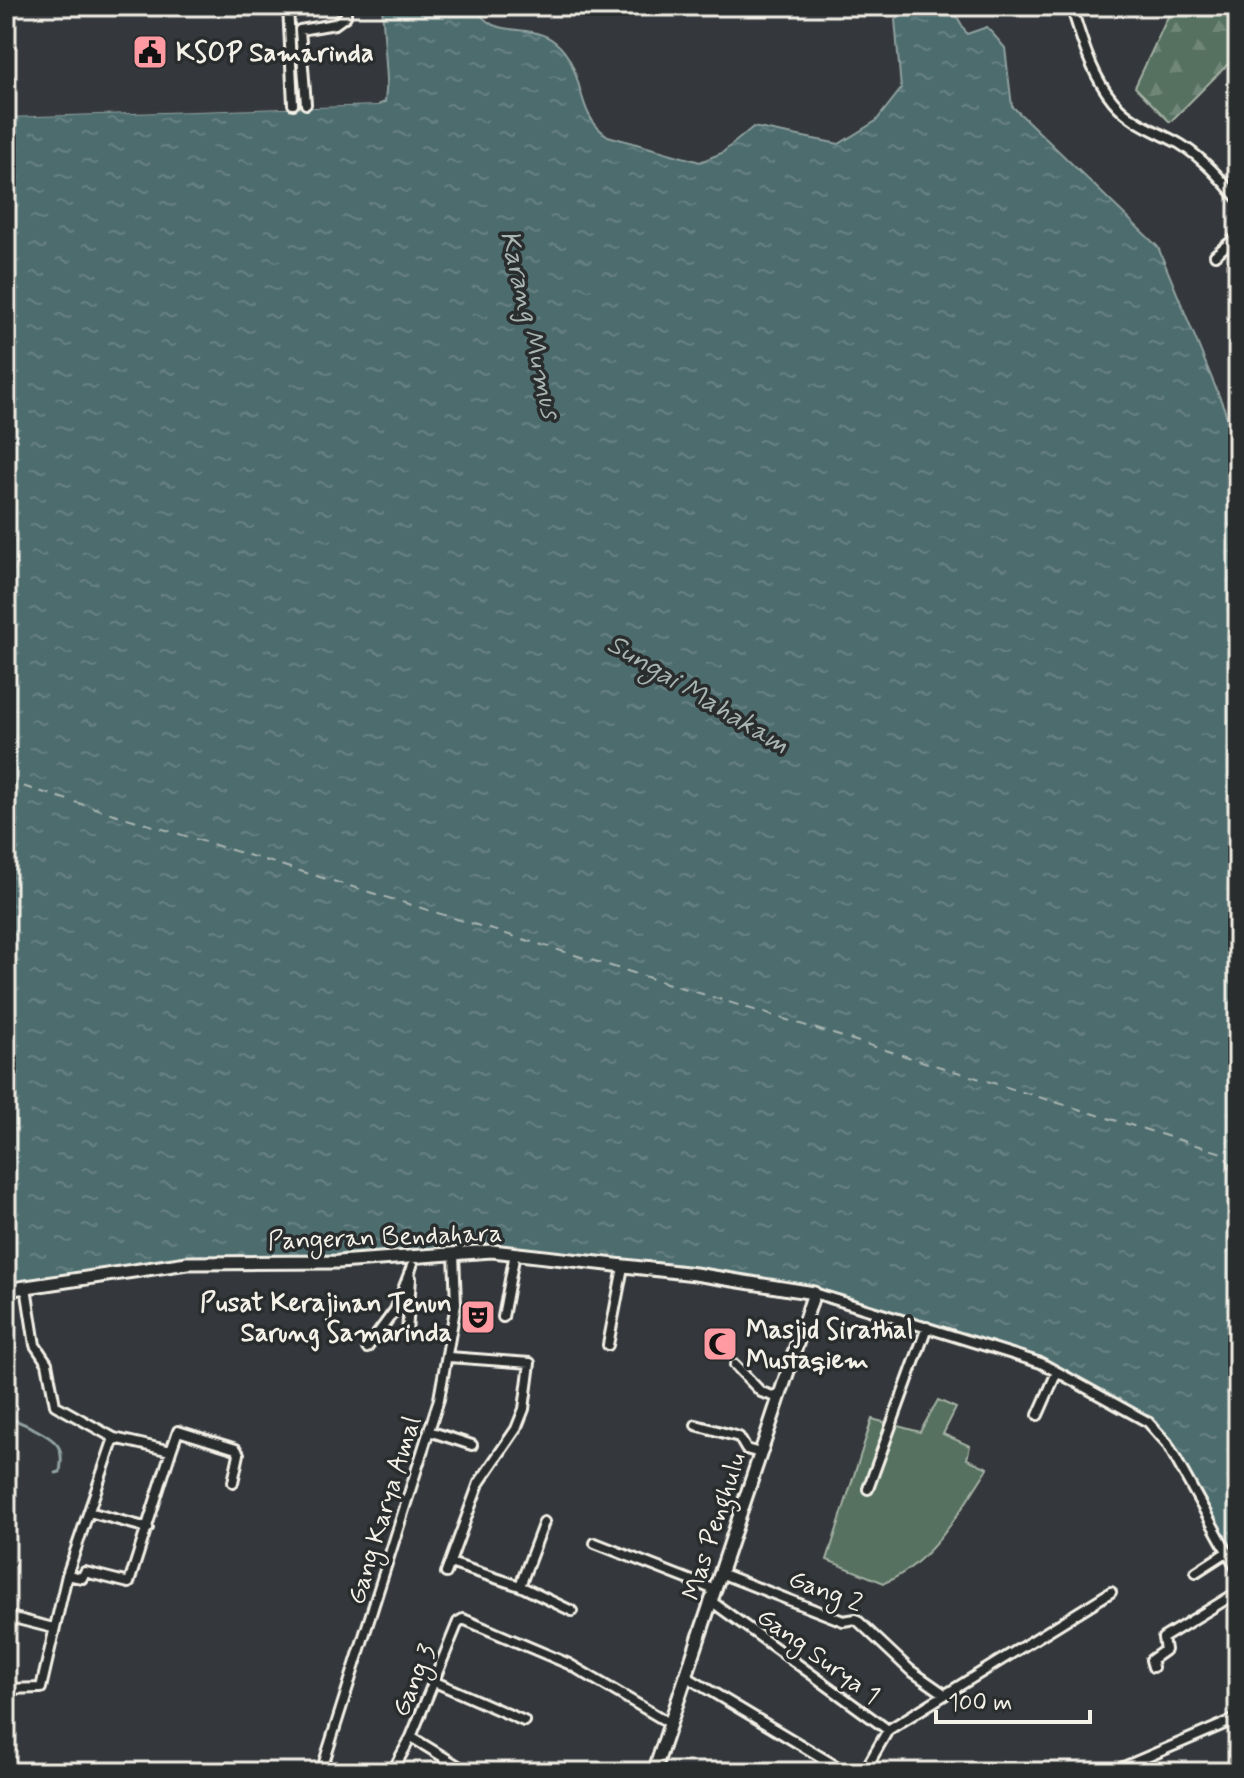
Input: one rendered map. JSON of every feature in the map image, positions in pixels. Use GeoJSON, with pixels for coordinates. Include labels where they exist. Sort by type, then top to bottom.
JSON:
{"type":"FeatureCollection","features":[{"type":"Feature","properties":{"kind":"street"},"geometry":{"type":"LineString","coordinates":[[288,6],[293,104]]}},
{"type":"Feature","properties":{"kind":"street"},"geometry":{"type":"LineString","coordinates":[[306,104],[300,30],[339,23],[346,16],[346,6]]}},
{"type":"Feature","properties":{"kind":"street"},"geometry":{"type":"LineString","coordinates":[[1071,6],[1087,57],[1115,104],[1144,127],[1195,155],[1238,199]]}},
{"type":"Feature","properties":{"kind":"street"},"geometry":{"type":"LineString","coordinates":[[1215,255],[1238,236]]}},
{"type":"Feature","properties":{"kind":"street","name":"Pangeran Bendahara"},"geometry":{"type":"LineString","coordinates":[[6,1290],[187,1263],[412,1261],[492,1251],[695,1274],[814,1293]]}},
{"type":"Feature","properties":{"kind":"street"},"geometry":{"type":"LineString","coordinates":[[503,1317],[515,1253]]}},
{"type":"Feature","properties":{"kind":"street","name":"Gang Karya Amal"},"geometry":{"type":"LineString","coordinates":[[321,1772],[343,1711],[449,1357],[456,1304],[454,1254]]}},
{"type":"Feature","properties":{"kind":"street"},"geometry":{"type":"LineString","coordinates":[[407,1333],[412,1261]]}},
{"type":"Feature","properties":{"kind":"street"},"geometry":{"type":"LineString","coordinates":[[367,1348],[395,1310],[412,1261]]}},
{"type":"Feature","properties":{"kind":"street"},"geometry":{"type":"LineString","coordinates":[[608,1345],[623,1267]]}},
{"type":"Feature","properties":{"kind":"street"},"geometry":{"type":"LineString","coordinates":[[26,1287],[35,1345],[47,1363],[53,1403],[114,1438],[171,1451]]}},
{"type":"Feature","properties":{"kind":"street"},"geometry":{"type":"LineString","coordinates":[[814,1293],[1041,1363],[1148,1422],[1160,1434],[1238,1571]]}},
{"type":"Feature","properties":{"kind":"street","name":"Mas Penghulu"},"geometry":{"type":"LineString","coordinates":[[654,1772],[713,1596],[773,1396],[814,1293]]}},
{"type":"Feature","properties":{"kind":"street"},"geometry":{"type":"LineString","coordinates":[[868,1489],[927,1327]]}},
{"type":"Feature","properties":{"kind":"street"},"geometry":{"type":"LineString","coordinates":[[446,1573],[479,1483],[516,1429],[524,1409],[530,1363],[449,1357]]}},
{"type":"Feature","properties":{"kind":"street"},"geometry":{"type":"LineString","coordinates":[[735,1365],[773,1396]]}},
{"type":"Feature","properties":{"kind":"street"},"geometry":{"type":"LineString","coordinates":[[1038,1415],[1057,1372]]}},
{"type":"Feature","properties":{"kind":"street"},"geometry":{"type":"LineString","coordinates":[[696,1425],[739,1437],[755,1452]]}},
{"type":"Feature","properties":{"kind":"street"},"geometry":{"type":"LineString","coordinates":[[67,1575],[82,1578],[85,1572],[128,1584],[178,1431],[236,1449],[239,1454],[233,1482]]}},
{"type":"Feature","properties":{"kind":"street"},"geometry":{"type":"LineString","coordinates":[[429,1431],[472,1445]]}},
{"type":"Feature","properties":{"kind":"street"},"geometry":{"type":"LineString","coordinates":[[6,1689],[41,1688],[67,1575],[114,1438]]}},
{"type":"Feature","properties":{"kind":"street"},"geometry":{"type":"LineString","coordinates":[[89,1512],[148,1528]]}},
{"type":"Feature","properties":{"kind":"street"},"geometry":{"type":"LineString","coordinates":[[520,1586],[544,1522]]}},
{"type":"Feature","properties":{"kind":"street","name":"Gang Surya 1"},"geometry":{"type":"LineString","coordinates":[[595,1543],[713,1596],[888,1730],[943,1693],[1111,1592]]}},
{"type":"Feature","properties":{"kind":"street"},"geometry":{"type":"LineString","coordinates":[[1196,1572],[1227,1552]]}},
{"type":"Feature","properties":{"kind":"street"},"geometry":{"type":"LineString","coordinates":[[450,1563],[520,1586],[572,1611]]}},
{"type":"Feature","properties":{"kind":"street","name":"Gang 2"},"geometry":{"type":"LineString","coordinates":[[720,1573],[843,1621],[856,1619],[910,1670],[943,1693]]}},
{"type":"Feature","properties":{"kind":"street"},"geometry":{"type":"LineString","coordinates":[[1153,1667],[1151,1660],[1165,1650],[1163,1638],[1238,1592]]}},
{"type":"Feature","properties":{"kind":"street"},"geometry":{"type":"LineString","coordinates":[[6,1616],[53,1628]]}},
{"type":"Feature","properties":{"kind":"street","name":"Gang 3"},"geometry":{"type":"LineString","coordinates":[[468,1772],[411,1737],[458,1622],[463,1619],[484,1625],[569,1664],[671,1724]]}},
{"type":"Feature","properties":{"kind":"street"},"geometry":{"type":"LineString","coordinates":[[687,1677],[846,1772]]}},
{"type":"Feature","properties":{"kind":"street"},"geometry":{"type":"LineString","coordinates":[[435,1682],[524,1721]]}},
{"type":"Feature","properties":{"kind":"street"},"geometry":{"type":"LineString","coordinates":[[1112,1772],[1238,1718]]}},
{"type":"Feature","properties":{"kind":"street"},"geometry":{"type":"LineString","coordinates":[[864,1772],[888,1730]]}},
{"type":"Feature","properties":{"kind":"street"},"geometry":{"type":"LineString","coordinates":[[392,1772],[411,1737]]}},
{"type":"Feature","properties":{"kind":"green space"},"geometry":{"type":"Polygon","coordinates":[[[1173,6],[1238,6],[1238,64],[1229,63],[1170,122],[1135,87],[1173,6]]]}},
{"type":"Feature","properties":{"kind":"green space"},"geometry":{"type":"Polygon","coordinates":[[[938,1400],[956,1408],[943,1434],[970,1446],[967,1459],[988,1468],[956,1518],[916,1563],[884,1583],[827,1560],[872,1419],[920,1432],[938,1400]]]}},
{"type":"Feature","properties":{"kind":"water"},"geometry":{"type":"Polygon","coordinates":[[[382,6],[477,6],[482,17],[490,23],[545,36],[565,53],[577,77],[589,116],[608,136],[700,162],[722,153],[753,127],[839,144],[876,121],[901,89],[895,19],[935,6],[951,6],[967,34],[987,27],[1005,48],[1012,106],[1158,247],[1224,408],[1238,453],[1238,1564],[1157,1422],[1053,1366],[935,1324],[778,1282],[488,1248],[352,1259],[187,1260],[6,1287],[6,117],[378,105],[385,102],[387,79],[382,6]]]}},
{"type":"Feature","properties":{"kind":"pier"},"geometry":{"type":"Polygon","coordinates":[[[378,100],[378,105],[6,117],[6,113],[378,100]]]}},
{"type":"Feature","properties":{"kind":"waterway"},"geometry":{"type":"LineString","coordinates":[[6,1418],[35,1429],[55,1442],[61,1459],[60,1472],[56,1473]]}},
{"type":"Feature","properties":{"kind":"ferry route"},"geometry":{"type":"LineString","coordinates":[[6,781],[1222,1153],[1238,1176]]}},
{"type":"Feature","properties":{"kind":"place","name":"KSOP Samarinda"},"geometry":{"type":"Point","coordinates":[150,52]}},
{"type":"Feature","properties":{"kind":"place","name":"Pusat Kerajinan Tenun Sarung Samarinda"},"geometry":{"type":"Point","coordinates":[478,1317]}},
{"type":"Feature","properties":{"kind":"place","name":"Masjid Sirathal Mustaqiem"},"geometry":{"type":"Point","coordinates":[720,1344]}},
{"type":"Feature","properties":{"kind":"water label","name":"Karang Mumus"},"geometry":{"type":"Point","coordinates":[532,324]}},
{"type":"Feature","properties":{"kind":"water label","name":"Sungai Mahakam"},"geometry":{"type":"Point","coordinates":[699,693]}}]}
